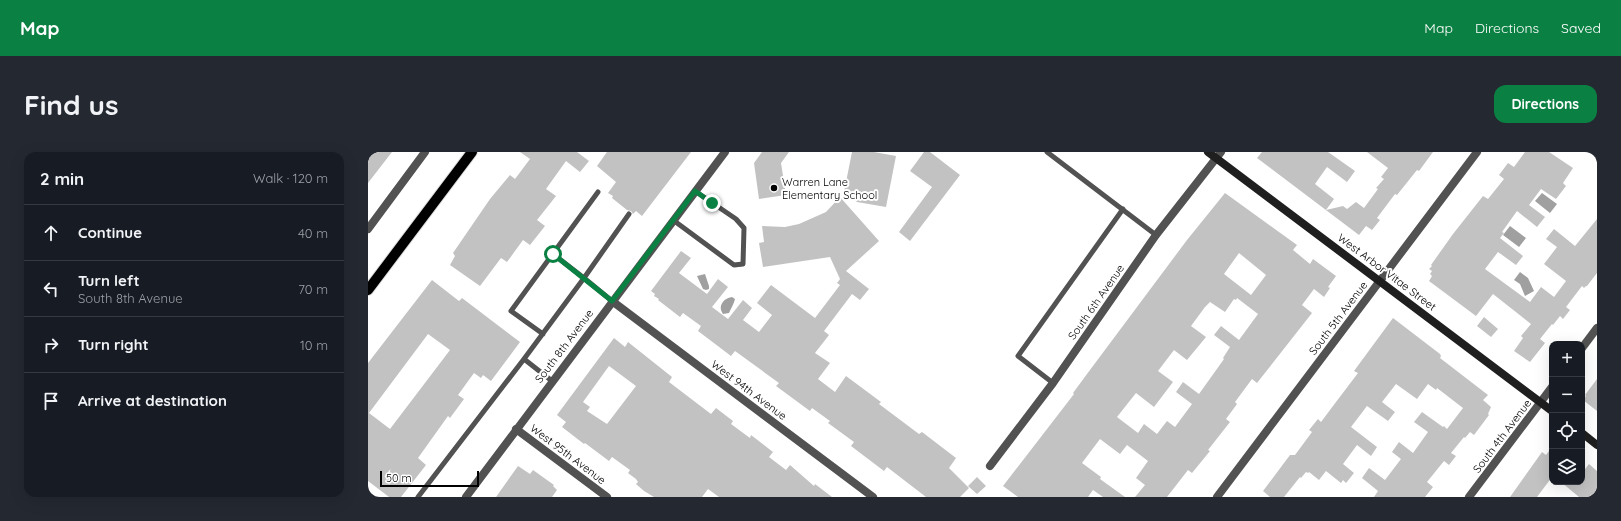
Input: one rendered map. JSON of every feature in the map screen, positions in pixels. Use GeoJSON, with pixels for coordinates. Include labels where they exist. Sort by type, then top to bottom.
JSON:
{"type":"FeatureCollection","features":[{"type":"Feature","properties":{"kind":"main road"},"geometry":{"type":"LineString","coordinates":[[368,290],[472,152]]}},
{"type":"Feature","properties":{"kind":"street"},"geometry":{"type":"LineString","coordinates":[[368,229],[425,152]]}},
{"type":"Feature","properties":{"kind":"street","name":"South 8th Avenue"},"geometry":{"type":"LineString","coordinates":[[466,497],[725,152]]}},
{"type":"Feature","properties":{"kind":"street","name":"West Arbor Vitae Street"},"geometry":{"type":"LineString","coordinates":[[1208,152],[1218,155],[1380,281],[1549,409]]}},
{"type":"Feature","properties":{"kind":"street","name":"South 5th Avenue"},"geometry":{"type":"LineString","coordinates":[[1217,497],[1477,152]]}},
{"type":"Feature","properties":{"kind":"street","name":"South 6th Avenue"},"geometry":{"type":"LineString","coordinates":[[990,466],[1054,383],[1156,235],[1218,155]]}},
{"type":"Feature","properties":{"kind":"street","name":"West 94th Avenue"},"geometry":{"type":"LineString","coordinates":[[612,301],[872,497]]}},
{"type":"Feature","properties":{"kind":"street"},"geometry":{"type":"LineString","coordinates":[[1585,344],[1597,328]]}},
{"type":"Feature","properties":{"kind":"street","name":"South 4th Avenue"},"geometry":{"type":"LineString","coordinates":[[1469,497],[1549,391]]}},
{"type":"Feature","properties":{"kind":"street","name":"West 95th Avenue"},"geometry":{"type":"LineString","coordinates":[[516,429],[607,497]]}},
{"type":"Feature","properties":{"kind":"street"},"geometry":{"type":"LineString","coordinates":[[1585,435],[1597,445]]}},
{"type":"Feature","properties":{"kind":"lane"},"geometry":{"type":"LineString","coordinates":[[1047,152],[1156,235]]}},
{"type":"Feature","properties":{"kind":"lane"},"geometry":{"type":"LineString","coordinates":[[673,220],[734,265],[743,264],[744,228],[736,219],[695,191]]}},
{"type":"Feature","properties":{"kind":"lane"},"geometry":{"type":"LineString","coordinates":[[543,334],[511,311],[598,192]]}},
{"type":"Feature","properties":{"kind":"lane"},"geometry":{"type":"LineString","coordinates":[[1054,383],[1018,356],[1123,209]]}},
{"type":"Feature","properties":{"kind":"lane"},"geometry":{"type":"LineString","coordinates":[[418,497],[543,334],[629,214]]}},
{"type":"Feature","properties":{"kind":"lane"},"geometry":{"type":"LineString","coordinates":[[553,254],[612,301]]}},
{"type":"Feature","properties":{"kind":"lane"},"geometry":{"type":"LineString","coordinates":[[524,359],[552,381]]}},
{"type":"Feature","properties":{"kind":"shaded area"},"geometry":{"type":"Polygon","coordinates":[[[1542,193],[1557,204],[1550,213],[1535,201],[1542,193]]]}},
{"type":"Feature","properties":{"kind":"shaded area"},"geometry":{"type":"Polygon","coordinates":[[[1510,226],[1526,238],[1519,247],[1503,235],[1510,226]]]}},
{"type":"Feature","properties":{"kind":"shaded area"},"geometry":{"type":"Polygon","coordinates":[[[1520,272],[1528,278],[1534,291],[1525,296],[1520,284],[1514,280],[1520,272]]]}},
{"type":"Feature","properties":{"kind":"shaded area"},"geometry":{"type":"Polygon","coordinates":[[[705,274],[709,286],[709,289],[706,290],[703,289],[697,276],[705,274]]]}},
{"type":"Feature","properties":{"kind":"shaded area"},"geometry":{"type":"Polygon","coordinates":[[[732,297],[735,299],[729,313],[723,314],[721,311],[722,303],[726,299],[732,297]]]}},
{"type":"Feature","properties":{"kind":"building"},"geometry":{"type":"Polygon","coordinates":[[[368,152],[392,152],[368,183],[368,152]]]}},
{"type":"Feature","properties":{"kind":"building"},"geometry":{"type":"Polygon","coordinates":[[[520,152],[577,152],[589,161],[580,172],[566,161],[546,189],[556,196],[537,220],[545,226],[530,245],[523,240],[507,262],[501,258],[480,286],[450,265],[455,256],[453,253],[490,199],[510,175],[515,179],[530,159],[520,152]]]}},
{"type":"Feature","properties":{"kind":"building"},"geometry":{"type":"Polygon","coordinates":[[[607,152],[691,152],[642,216],[636,211],[633,214],[631,211],[627,210],[608,193],[616,182],[597,166],[607,152]]]}},
{"type":"Feature","properties":{"kind":"building"},"geometry":{"type":"Polygon","coordinates":[[[762,152],[789,152],[781,163],[786,195],[759,199],[754,163],[762,152]]]}},
{"type":"Feature","properties":{"kind":"building"},"geometry":{"type":"Polygon","coordinates":[[[852,152],[874,152],[896,156],[886,207],[857,202],[844,192],[852,152]]]}},
{"type":"Feature","properties":{"kind":"building"},"geometry":{"type":"Polygon","coordinates":[[[924,152],[930,152],[960,175],[910,241],[899,232],[932,187],[910,171],[924,152]]]}},
{"type":"Feature","properties":{"kind":"building"},"geometry":{"type":"Polygon","coordinates":[[[1262,152],[1328,152],[1355,171],[1347,182],[1327,167],[1315,184],[1334,199],[1326,210],[1343,206],[1347,209],[1356,202],[1364,208],[1378,189],[1376,188],[1384,179],[1381,177],[1388,168],[1367,152],[1433,152],[1419,171],[1417,170],[1397,195],[1395,194],[1377,218],[1380,220],[1372,230],[1366,226],[1359,235],[1257,158],[1262,152]]]}},
{"type":"Feature","properties":{"kind":"building"},"geometry":{"type":"Polygon","coordinates":[[[1525,152],[1549,152],[1573,168],[1563,183],[1566,186],[1556,199],[1541,189],[1529,205],[1545,217],[1537,227],[1517,211],[1502,232],[1504,233],[1500,238],[1523,256],[1516,265],[1498,252],[1485,269],[1530,302],[1541,287],[1554,297],[1566,281],[1544,264],[1557,247],[1546,239],[1554,229],[1575,246],[1597,219],[1597,273],[1587,286],[1584,288],[1582,286],[1566,307],[1570,310],[1563,319],[1560,316],[1540,339],[1545,343],[1530,362],[1514,351],[1523,338],[1521,336],[1531,324],[1493,294],[1476,316],[1429,281],[1432,276],[1430,274],[1432,271],[1429,269],[1432,266],[1431,265],[1453,234],[1483,196],[1488,199],[1504,179],[1499,175],[1508,163],[1514,167],[1525,152]]]}},
{"type":"Feature","properties":{"kind":"building"},"geometry":{"type":"Polygon","coordinates":[[[1225,193],[1297,245],[1293,250],[1310,264],[1313,259],[1336,276],[1328,287],[1330,288],[1324,297],[1314,289],[1302,305],[1312,313],[1257,383],[1252,379],[1235,402],[1237,404],[1226,419],[1230,422],[1208,450],[1210,451],[1192,473],[1188,470],[1167,497],[1135,497],[1145,485],[1136,478],[1148,461],[1127,445],[1120,454],[1100,439],[1082,463],[1101,477],[1100,479],[1125,497],[1103,497],[1093,490],[1088,497],[1018,497],[1003,486],[1074,394],[1073,393],[1187,240],[1225,193]],[[1239,253],[1224,274],[1251,295],[1266,275],[1239,253]],[[1237,298],[1236,300],[1234,299],[1225,312],[1210,302],[1205,307],[1191,326],[1206,337],[1187,360],[1174,350],[1158,371],[1173,382],[1154,407],[1136,393],[1117,417],[1138,433],[1144,424],[1157,434],[1167,421],[1175,427],[1192,404],[1176,392],[1183,382],[1199,394],[1224,359],[1223,358],[1230,347],[1214,335],[1221,326],[1239,340],[1258,314],[1237,298]]]}},
{"type":"Feature","properties":{"kind":"building"},"geometry":{"type":"Polygon","coordinates":[[[840,197],[879,241],[846,271],[869,289],[860,300],[852,294],[824,331],[829,335],[815,353],[830,363],[818,379],[835,392],[846,376],[881,402],[879,404],[919,434],[922,432],[956,458],[949,468],[969,488],[960,497],[926,497],[887,467],[884,471],[851,446],[854,442],[828,423],[830,421],[812,408],[810,411],[776,386],[779,383],[735,351],[731,356],[698,331],[701,326],[683,313],[680,317],[658,300],[659,299],[654,296],[655,294],[651,291],[681,251],[691,258],[679,273],[707,294],[718,279],[728,287],[712,307],[728,319],[743,300],[752,308],[743,320],[759,332],[772,315],[757,303],[771,285],[815,318],[840,285],[837,283],[840,279],[830,257],[763,267],[759,243],[764,242],[762,226],[785,227],[799,224],[826,212],[840,197]]]}},
{"type":"Feature","properties":{"kind":"building"},"geometry":{"type":"Polygon","coordinates":[[[432,280],[459,301],[462,298],[520,342],[491,381],[483,375],[481,378],[474,373],[458,395],[464,399],[450,418],[448,416],[418,458],[426,465],[401,497],[389,497],[368,481],[368,363],[432,280]],[[428,334],[369,413],[390,429],[450,350],[428,334]]]}},
{"type":"Feature","properties":{"kind":"building"},"geometry":{"type":"Polygon","coordinates":[[[1484,317],[1498,329],[1491,337],[1477,326],[1484,317]]]}},
{"type":"Feature","properties":{"kind":"building"},"geometry":{"type":"Polygon","coordinates":[[[1393,318],[1440,354],[1440,358],[1488,395],[1483,400],[1491,407],[1488,414],[1489,415],[1474,435],[1470,432],[1451,453],[1456,456],[1449,465],[1444,461],[1427,482],[1433,487],[1425,497],[1374,497],[1378,491],[1362,478],[1369,468],[1385,480],[1401,459],[1392,452],[1399,442],[1413,453],[1428,432],[1414,422],[1422,412],[1447,429],[1463,408],[1437,388],[1436,390],[1428,384],[1417,399],[1396,384],[1382,402],[1395,412],[1388,421],[1367,406],[1351,427],[1377,447],[1371,456],[1357,445],[1343,464],[1354,473],[1346,483],[1343,480],[1341,483],[1326,471],[1319,480],[1309,472],[1306,472],[1301,478],[1300,477],[1284,497],[1270,497],[1263,491],[1290,455],[1295,455],[1312,432],[1309,430],[1318,419],[1321,422],[1358,373],[1354,371],[1393,318]]]}},
{"type":"Feature","properties":{"kind":"building"},"geometry":{"type":"Polygon","coordinates":[[[614,338],[625,347],[628,342],[672,377],[669,382],[711,414],[716,408],[733,421],[731,424],[750,438],[751,435],[773,452],[769,457],[786,470],[790,465],[814,486],[815,484],[832,497],[719,497],[708,489],[702,497],[654,497],[636,484],[638,482],[636,479],[628,473],[630,470],[612,457],[609,461],[562,427],[566,422],[557,415],[614,338]],[[609,366],[583,402],[590,407],[587,411],[607,424],[636,386],[609,366]]]}},
{"type":"Feature","properties":{"kind":"building"},"geometry":{"type":"Polygon","coordinates":[[[1597,379],[1597,411],[1585,402],[1585,395],[1597,379]]]}},
{"type":"Feature","properties":{"kind":"building"},"geometry":{"type":"Polygon","coordinates":[[[1549,451],[1549,481],[1537,497],[1510,497],[1542,452],[1546,455],[1549,451]]]}},
{"type":"Feature","properties":{"kind":"building"},"geometry":{"type":"Polygon","coordinates":[[[1589,464],[1597,471],[1597,497],[1579,497],[1565,485],[1585,485],[1585,469],[1589,464]]]}},
{"type":"Feature","properties":{"kind":"building"},"geometry":{"type":"Polygon","coordinates":[[[518,466],[530,474],[533,470],[554,485],[553,486],[557,490],[552,497],[496,497],[518,466]]]}},
{"type":"Feature","properties":{"kind":"building"},"geometry":{"type":"Polygon","coordinates":[[[977,477],[986,486],[977,494],[968,486],[977,477]]]}},
{"type":"Feature","properties":{"kind":"place","name":"Warren Lane Elementary School"},"geometry":{"type":"Point","coordinates":[774,188]}},
{"type":"Feature","properties":{"kind":"route"},"geometry":{"type":"LineString","coordinates":[[553,254],[612,301],[695,191],[712,203]]}}]}
